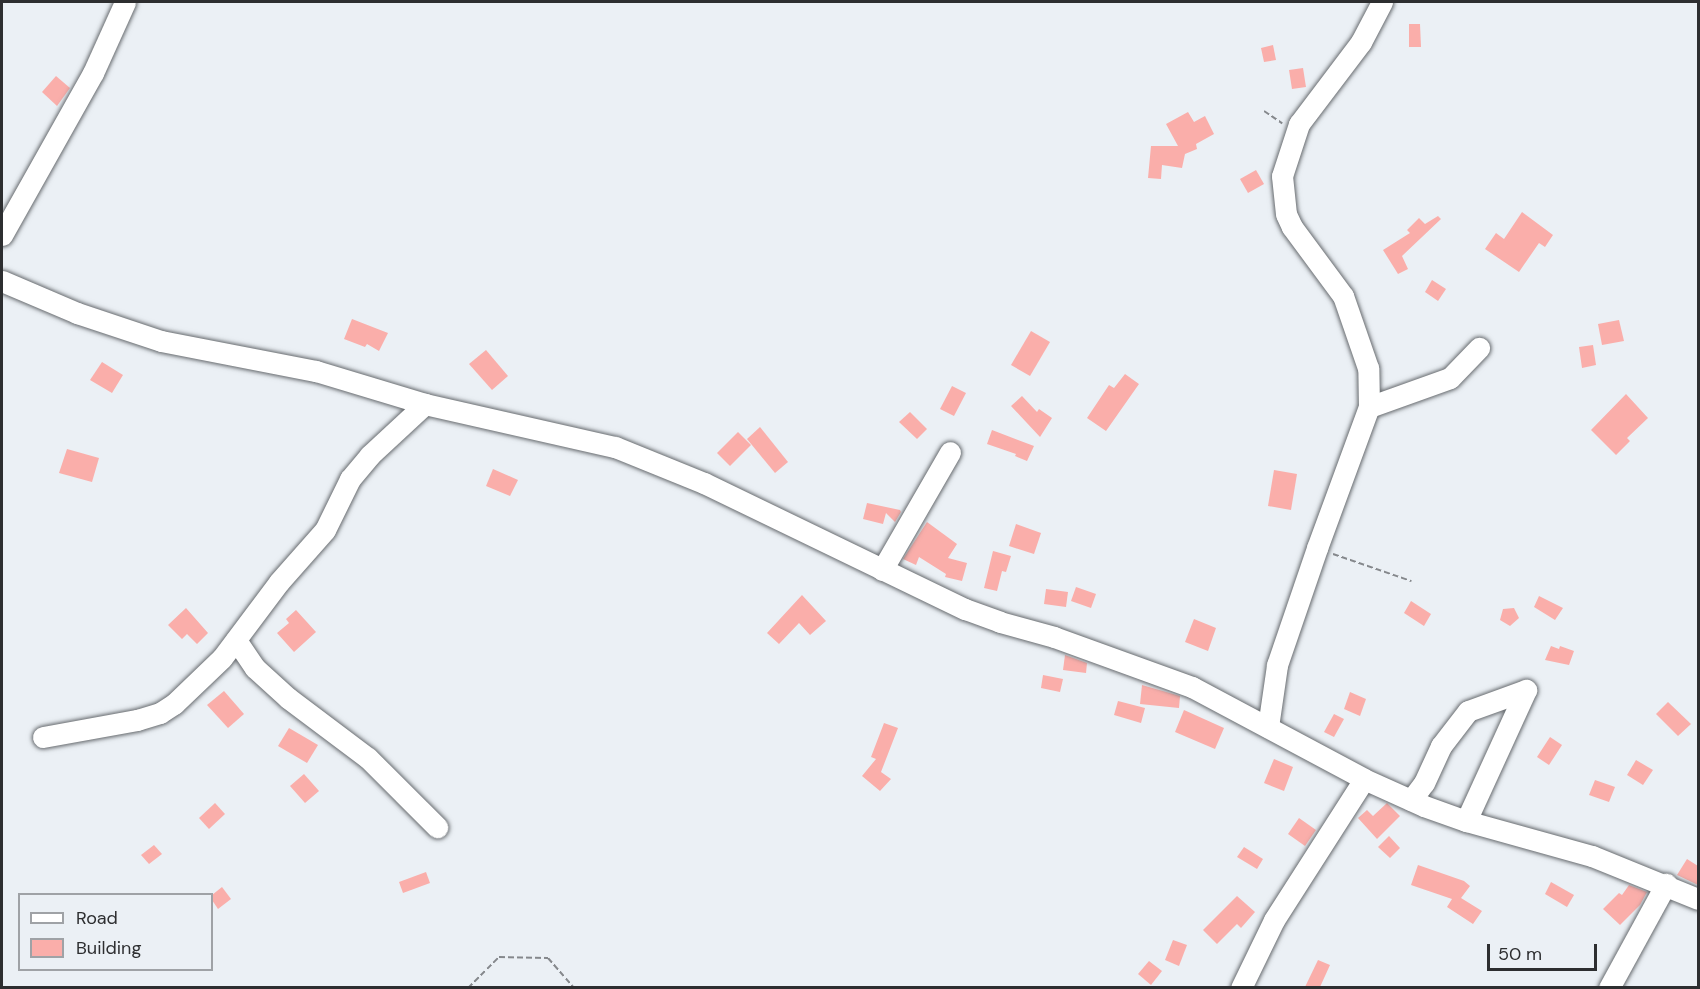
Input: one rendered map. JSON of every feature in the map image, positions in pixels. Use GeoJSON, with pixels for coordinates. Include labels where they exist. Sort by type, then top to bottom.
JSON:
{"type":"FeatureCollection","features":[{"type":"Feature","properties":{"kind":"street"},"geometry":{"type":"LineString","coordinates":[[2,235],[93,73],[125,2]]}},
{"type":"Feature","properties":{"kind":"street"},"geometry":{"type":"LineString","coordinates":[[1268,727],[1277,664],[1369,407],[1368,368],[1343,296],[1297,236],[1286,214],[1282,176],[1299,124],[1361,42],[1382,2]]}},
{"type":"Feature","properties":{"kind":"street"},"geometry":{"type":"LineString","coordinates":[[2,281],[77,313],[161,341],[316,371],[425,404],[615,447],[704,483],[882,570],[1000,622],[1054,637],[1192,687],[1364,779],[1411,800],[1466,821],[1592,856],[1666,884],[1698,899]]}},
{"type":"Feature","properties":{"kind":"street"},"geometry":{"type":"LineString","coordinates":[[1369,407],[1450,378],[1479,348]]}},
{"type":"Feature","properties":{"kind":"street"},"geometry":{"type":"LineString","coordinates":[[43,737],[137,720],[160,713],[196,685],[236,640],[279,582],[325,530],[350,479],[370,455],[425,404]]}},
{"type":"Feature","properties":{"kind":"street"},"geometry":{"type":"LineString","coordinates":[[882,570],[950,452]]}},
{"type":"Feature","properties":{"kind":"street"},"geometry":{"type":"LineString","coordinates":[[236,640],[255,668],[288,698],[368,758],[437,827]]}},
{"type":"Feature","properties":{"kind":"street"},"geometry":{"type":"LineString","coordinates":[[1411,800],[1424,783],[1441,746],[1468,711],[1526,690],[1466,821]]}},
{"type":"Feature","properties":{"kind":"street"},"geometry":{"type":"LineString","coordinates":[[1241,987],[1274,920],[1364,779]]}},
{"type":"Feature","properties":{"kind":"street"},"geometry":{"type":"LineString","coordinates":[[1609,987],[1666,884]]}},
{"type":"Feature","properties":{"kind":"path"},"geometry":{"type":"LineString","coordinates":[[1317,548],[1412,580]]}},
{"type":"Feature","properties":{"kind":"path"},"geometry":{"type":"LineString","coordinates":[[468,987],[499,957],[548,958],[574,987]]}},
{"type":"Feature","properties":{"kind":"building"},"geometry":{"type":"Polygon","coordinates":[[[1409,24],[1420,24],[1421,47],[1409,47],[1409,24]]]}},
{"type":"Feature","properties":{"kind":"building"},"geometry":{"type":"Polygon","coordinates":[[[1273,45],[1276,60],[1264,62],[1261,48],[1273,45]]]}},
{"type":"Feature","properties":{"kind":"building"},"geometry":{"type":"Polygon","coordinates":[[[1303,68],[1306,87],[1292,89],[1289,70],[1303,68]]]}},
{"type":"Feature","properties":{"kind":"building"},"geometry":{"type":"Polygon","coordinates":[[[56,76],[70,88],[57,106],[42,92],[56,76]]]}},
{"type":"Feature","properties":{"kind":"building"},"geometry":{"type":"Polygon","coordinates":[[[1188,112],[1194,122],[1205,116],[1214,134],[1196,144],[1197,149],[1185,154],[1182,168],[1162,165],[1161,179],[1148,178],[1151,146],[1178,146],[1166,124],[1188,112]]]}},
{"type":"Feature","properties":{"kind":"building"},"geometry":{"type":"Polygon","coordinates":[[[1256,170],[1264,184],[1248,193],[1240,179],[1256,170]]]}},
{"type":"Feature","properties":{"kind":"building"},"geometry":{"type":"Polygon","coordinates":[[[1522,212],[1553,235],[1545,247],[1539,243],[1519,272],[1485,249],[1496,233],[1504,239],[1522,212]]]}},
{"type":"Feature","properties":{"kind":"building"},"geometry":{"type":"Polygon","coordinates":[[[1438,216],[1441,219],[1402,256],[1408,269],[1398,274],[1383,250],[1410,233],[1407,230],[1419,218],[1425,224],[1438,216]]]}},
{"type":"Feature","properties":{"kind":"building"},"geometry":{"type":"Polygon","coordinates":[[[1432,280],[1446,289],[1438,301],[1425,292],[1432,280]]]}},
{"type":"Feature","properties":{"kind":"building"},"geometry":{"type":"Polygon","coordinates":[[[352,319],[388,333],[379,351],[367,344],[365,347],[344,339],[352,319]]]}},
{"type":"Feature","properties":{"kind":"building"},"geometry":{"type":"Polygon","coordinates":[[[1619,320],[1624,341],[1602,345],[1598,324],[1619,320]]]}},
{"type":"Feature","properties":{"kind":"building"},"geometry":{"type":"Polygon","coordinates":[[[1031,331],[1050,342],[1030,376],[1011,365],[1031,331]]]}},
{"type":"Feature","properties":{"kind":"building"},"geometry":{"type":"Polygon","coordinates":[[[1593,345],[1596,365],[1582,368],[1579,347],[1593,345]]]}},
{"type":"Feature","properties":{"kind":"building"},"geometry":{"type":"Polygon","coordinates":[[[486,350],[508,376],[492,390],[469,364],[486,350]]]}},
{"type":"Feature","properties":{"kind":"building"},"geometry":{"type":"Polygon","coordinates":[[[102,362],[123,375],[112,393],[90,380],[102,362]]]}},
{"type":"Feature","properties":{"kind":"building"},"geometry":{"type":"Polygon","coordinates":[[[1125,374],[1139,384],[1106,431],[1087,418],[1109,385],[1114,388],[1125,374]]]}},
{"type":"Feature","properties":{"kind":"building"},"geometry":{"type":"Polygon","coordinates":[[[952,386],[966,393],[954,416],[940,409],[952,386]]]}},
{"type":"Feature","properties":{"kind":"building"},"geometry":{"type":"Polygon","coordinates":[[[1626,394],[1648,418],[1627,438],[1630,441],[1616,455],[1591,430],[1626,394]]]}},
{"type":"Feature","properties":{"kind":"building"},"geometry":{"type":"Polygon","coordinates":[[[1022,396],[1037,412],[1039,409],[1052,418],[1040,437],[1011,406],[1022,396]]]}},
{"type":"Feature","properties":{"kind":"building"},"geometry":{"type":"Polygon","coordinates":[[[910,412],[927,429],[917,439],[899,422],[910,412]]]}},
{"type":"Feature","properties":{"kind":"building"},"geometry":{"type":"Polygon","coordinates":[[[760,427],[788,462],[775,473],[747,439],[760,427]]]}},
{"type":"Feature","properties":{"kind":"building"},"geometry":{"type":"Polygon","coordinates":[[[992,430],[1034,446],[1027,461],[1015,456],[1016,454],[987,444],[992,430]]]}},
{"type":"Feature","properties":{"kind":"building"},"geometry":{"type":"Polygon","coordinates":[[[738,432],[751,445],[730,466],[717,453],[738,432]]]}},
{"type":"Feature","properties":{"kind":"building"},"geometry":{"type":"Polygon","coordinates":[[[67,449],[99,458],[92,482],[59,473],[67,449]]]}},
{"type":"Feature","properties":{"kind":"building"},"geometry":{"type":"Polygon","coordinates":[[[493,469],[518,480],[510,496],[486,486],[493,469]]]}},
{"type":"Feature","properties":{"kind":"building"},"geometry":{"type":"Polygon","coordinates":[[[1274,470],[1297,474],[1291,510],[1268,506],[1274,470]]]}},
{"type":"Feature","properties":{"kind":"building"},"geometry":{"type":"Polygon","coordinates":[[[867,503],[901,512],[895,522],[886,513],[883,524],[863,519],[867,503]]]}},
{"type":"Feature","properties":{"kind":"building"},"geometry":{"type":"Polygon","coordinates":[[[927,522],[957,544],[948,558],[967,563],[962,581],[945,577],[946,574],[919,557],[916,565],[903,559],[927,522]]]}},
{"type":"Feature","properties":{"kind":"building"},"geometry":{"type":"Polygon","coordinates":[[[1016,524],[1041,533],[1034,554],[1009,546],[1016,524]]]}},
{"type":"Feature","properties":{"kind":"building"},"geometry":{"type":"Polygon","coordinates":[[[993,551],[1011,556],[1006,572],[1002,571],[997,591],[984,588],[993,551]]]}},
{"type":"Feature","properties":{"kind":"building"},"geometry":{"type":"Polygon","coordinates":[[[1076,587],[1096,594],[1091,608],[1071,601],[1076,587]]]}},
{"type":"Feature","properties":{"kind":"building"},"geometry":{"type":"Polygon","coordinates":[[[1046,589],[1068,592],[1066,607],[1044,604],[1046,589]]]}},
{"type":"Feature","properties":{"kind":"building"},"geometry":{"type":"Polygon","coordinates":[[[802,595],[826,621],[810,635],[799,623],[779,644],[767,633],[802,595]]]}},
{"type":"Feature","properties":{"kind":"building"},"geometry":{"type":"Polygon","coordinates":[[[1539,596],[1563,608],[1555,620],[1534,607],[1539,596]]]}},
{"type":"Feature","properties":{"kind":"building"},"geometry":{"type":"Polygon","coordinates":[[[1411,601],[1431,614],[1424,626],[1404,613],[1411,601]]]}},
{"type":"Feature","properties":{"kind":"building"},"geometry":{"type":"Polygon","coordinates":[[[186,608],[208,633],[197,644],[187,634],[182,639],[168,625],[186,608]]]}},
{"type":"Feature","properties":{"kind":"building"},"geometry":{"type":"Polygon","coordinates":[[[1514,608],[1519,618],[1510,626],[1500,620],[1503,609],[1514,608]]]}},
{"type":"Feature","properties":{"kind":"building"},"geometry":{"type":"Polygon","coordinates":[[[296,610],[316,632],[294,652],[277,633],[289,623],[286,619],[296,610]]]}},
{"type":"Feature","properties":{"kind":"building"},"geometry":{"type":"Polygon","coordinates":[[[1194,619],[1216,628],[1208,651],[1185,642],[1194,619]]]}},
{"type":"Feature","properties":{"kind":"building"},"geometry":{"type":"Polygon","coordinates":[[[1551,646],[1559,649],[1560,646],[1574,651],[1569,665],[1545,660],[1551,646]]]}},
{"type":"Feature","properties":{"kind":"building"},"geometry":{"type":"Polygon","coordinates":[[[1065,655],[1087,663],[1086,673],[1063,670],[1065,655]]]}},
{"type":"Feature","properties":{"kind":"building"},"geometry":{"type":"Polygon","coordinates":[[[1043,675],[1063,679],[1060,692],[1041,688],[1043,675]]]}},
{"type":"Feature","properties":{"kind":"building"},"geometry":{"type":"Polygon","coordinates":[[[1142,685],[1180,696],[1179,708],[1140,704],[1142,685]]]}},
{"type":"Feature","properties":{"kind":"building"},"geometry":{"type":"Polygon","coordinates":[[[224,691],[244,714],[228,728],[207,705],[224,691]]]}},
{"type":"Feature","properties":{"kind":"building"},"geometry":{"type":"Polygon","coordinates":[[[1350,692],[1366,699],[1360,716],[1344,709],[1350,692]]]}},
{"type":"Feature","properties":{"kind":"building"},"geometry":{"type":"Polygon","coordinates":[[[1118,701],[1145,708],[1141,723],[1114,715],[1118,701]]]}},
{"type":"Feature","properties":{"kind":"building"},"geometry":{"type":"Polygon","coordinates":[[[1668,702],[1691,724],[1678,736],[1656,714],[1668,702]]]}},
{"type":"Feature","properties":{"kind":"building"},"geometry":{"type":"Polygon","coordinates":[[[1184,710],[1224,728],[1215,749],[1175,732],[1184,710]]]}},
{"type":"Feature","properties":{"kind":"building"},"geometry":{"type":"Polygon","coordinates":[[[1334,714],[1344,719],[1334,737],[1324,732],[1334,714]]]}},
{"type":"Feature","properties":{"kind":"building"},"geometry":{"type":"Polygon","coordinates":[[[884,723],[898,728],[881,772],[891,779],[880,791],[862,776],[876,759],[871,757],[884,723]]]}},
{"type":"Feature","properties":{"kind":"building"},"geometry":{"type":"Polygon","coordinates":[[[289,728],[318,745],[307,763],[278,746],[289,728]]]}},
{"type":"Feature","properties":{"kind":"building"},"geometry":{"type":"Polygon","coordinates":[[[1550,737],[1562,745],[1549,765],[1537,757],[1550,737]]]}},
{"type":"Feature","properties":{"kind":"building"},"geometry":{"type":"Polygon","coordinates":[[[1274,759],[1293,767],[1284,791],[1264,783],[1274,759]]]}},
{"type":"Feature","properties":{"kind":"building"},"geometry":{"type":"Polygon","coordinates":[[[1636,760],[1653,770],[1643,785],[1627,775],[1636,760]]]}},
{"type":"Feature","properties":{"kind":"building"},"geometry":{"type":"Polygon","coordinates":[[[304,774],[319,791],[305,803],[290,786],[304,774]]]}},
{"type":"Feature","properties":{"kind":"building"},"geometry":{"type":"Polygon","coordinates":[[[1595,780],[1615,787],[1609,802],[1589,795],[1595,780]]]}},
{"type":"Feature","properties":{"kind":"building"},"geometry":{"type":"Polygon","coordinates":[[[215,803],[225,814],[209,829],[199,818],[215,803]]]}},
{"type":"Feature","properties":{"kind":"building"},"geometry":{"type":"Polygon","coordinates":[[[1387,803],[1400,816],[1377,839],[1358,818],[1367,810],[1373,816],[1387,803]]]}},
{"type":"Feature","properties":{"kind":"building"},"geometry":{"type":"Polygon","coordinates":[[[1299,818],[1316,830],[1305,846],[1288,834],[1299,818]]]}},
{"type":"Feature","properties":{"kind":"building"},"geometry":{"type":"Polygon","coordinates":[[[1389,836],[1400,848],[1390,858],[1378,847],[1389,836]]]}},
{"type":"Feature","properties":{"kind":"building"},"geometry":{"type":"Polygon","coordinates":[[[154,845],[162,854],[149,864],[141,855],[154,845]]]}},
{"type":"Feature","properties":{"kind":"building"},"geometry":{"type":"Polygon","coordinates":[[[1244,847],[1263,859],[1257,869],[1237,857],[1244,847]]]}},
{"type":"Feature","properties":{"kind":"building"},"geometry":{"type":"Polygon","coordinates":[[[1687,859],[1698,866],[1698,885],[1677,875],[1687,859]]]}},
{"type":"Feature","properties":{"kind":"building"},"geometry":{"type":"Polygon","coordinates":[[[1418,865],[1464,881],[1470,886],[1461,898],[1482,911],[1473,924],[1447,907],[1452,899],[1411,885],[1418,865]]]}},
{"type":"Feature","properties":{"kind":"building"},"geometry":{"type":"Polygon","coordinates":[[[426,872],[430,883],[403,893],[399,882],[426,872]]]}},
{"type":"Feature","properties":{"kind":"building"},"geometry":{"type":"Polygon","coordinates":[[[1551,882],[1574,895],[1567,907],[1545,894],[1551,882]]]}},
{"type":"Feature","properties":{"kind":"building"},"geometry":{"type":"Polygon","coordinates":[[[1629,885],[1647,892],[1640,905],[1620,925],[1603,909],[1619,893],[1622,895],[1629,885]]]}},
{"type":"Feature","properties":{"kind":"building"},"geometry":{"type":"Polygon","coordinates":[[[222,887],[231,899],[218,909],[213,902],[213,894],[222,887]]]}},
{"type":"Feature","properties":{"kind":"building"},"geometry":{"type":"Polygon","coordinates":[[[1237,896],[1255,912],[1241,928],[1237,924],[1217,944],[1203,930],[1237,896]]]}},
{"type":"Feature","properties":{"kind":"building"},"geometry":{"type":"Polygon","coordinates":[[[1173,940],[1187,945],[1179,966],[1165,960],[1173,940]]]}},
{"type":"Feature","properties":{"kind":"building"},"geometry":{"type":"Polygon","coordinates":[[[1318,960],[1330,965],[1320,987],[1305,987],[1318,960]]]}},
{"type":"Feature","properties":{"kind":"building"},"geometry":{"type":"Polygon","coordinates":[[[1149,961],[1162,971],[1151,985],[1138,974],[1149,961]]]}}]}
